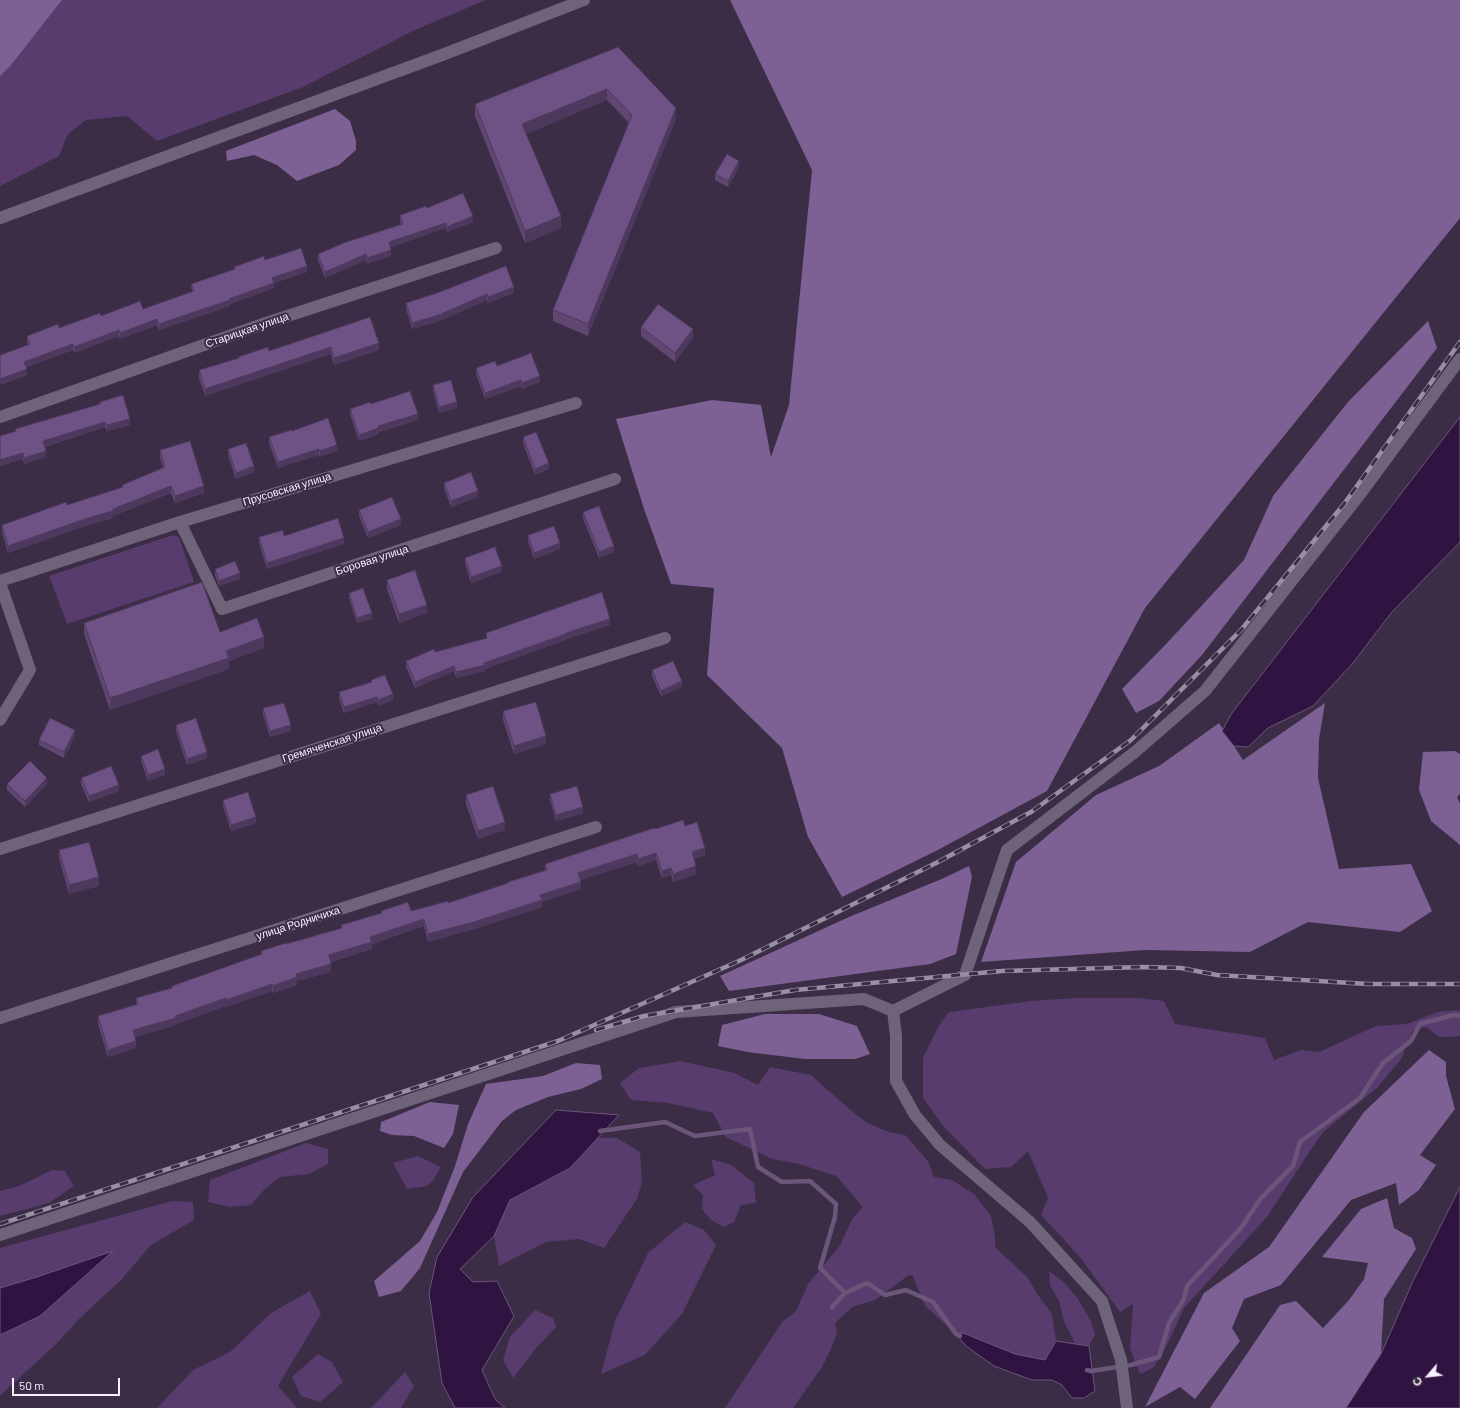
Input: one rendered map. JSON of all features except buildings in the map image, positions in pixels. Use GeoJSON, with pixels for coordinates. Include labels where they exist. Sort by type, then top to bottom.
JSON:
{"type":"FeatureCollection","features":[{"type":"Feature","properties":{"kind":"street"},"geometry":{"type":"LineString","coordinates":[[0,218],[442,55],[584,0]]}},
{"type":"Feature","properties":{"kind":"street","name":"Старицкая улица"},"geometry":{"type":"LineString","coordinates":[[0,417],[266,323],[496,248]]}},
{"type":"Feature","properties":{"kind":"street"},"geometry":{"type":"LineString","coordinates":[[0,1235],[676,1012],[864,999],[894,1011],[965,975],[1006,850],[1135,752],[1205,691],[1362,494],[1460,359]]}},
{"type":"Feature","properties":{"kind":"street","name":"Прусовская улица"},"geometry":{"type":"LineString","coordinates":[[0,582],[180,522],[576,403]]}},
{"type":"Feature","properties":{"kind":"street","name":"Боровая улица"},"geometry":{"type":"LineString","coordinates":[[180,522],[222,609],[615,479]]}},
{"type":"Feature","properties":{"kind":"street"},"geometry":{"type":"LineString","coordinates":[[0,582],[30,670],[0,720]]}},
{"type":"Feature","properties":{"kind":"street","name":"Гремяченская улица"},"geometry":{"type":"LineString","coordinates":[[0,849],[665,638]]}},
{"type":"Feature","properties":{"kind":"street","name":"улица Родничиха"},"geometry":{"type":"LineString","coordinates":[[0,1018],[596,827]]}},
{"type":"Feature","properties":{"kind":"street"},"geometry":{"type":"LineString","coordinates":[[894,1011],[896,1036],[896,1081],[915,1115],[940,1146],[1030,1222],[1102,1301],[1121,1360],[1127,1408]]}},
{"type":"Feature","properties":{"kind":"shaded area"},"geometry":{"type":"Polygon","coordinates":[[[0,0],[62,0],[11,65],[0,76],[0,0]]]}},
{"type":"Feature","properties":{"kind":"shaded area"},"geometry":{"type":"Polygon","coordinates":[[[62,0],[486,0],[415,30],[303,87],[157,141],[127,116],[86,120],[68,134],[59,156],[0,186],[0,75],[15,59],[62,0]]]}},
{"type":"Feature","properties":{"kind":"shaded area"},"geometry":{"type":"Polygon","coordinates":[[[730,0],[1460,0],[1460,218],[1145,608],[1047,791],[936,851],[842,897],[808,837],[782,748],[707,675],[714,588],[671,584],[644,509],[616,419],[712,400],[761,405],[771,457],[789,405],[812,170],[730,0]]]}},
{"type":"Feature","properties":{"kind":"shaded area"},"geometry":{"type":"Polygon","coordinates":[[[335,109],[350,121],[356,141],[356,150],[339,165],[297,181],[277,165],[254,155],[227,161],[226,151],[335,109]]]}},
{"type":"Feature","properties":{"kind":"shaded area"},"geometry":{"type":"Polygon","coordinates":[[[1428,321],[1437,348],[1202,655],[1159,701],[1136,713],[1122,689],[1244,560],[1273,496],[1348,402],[1428,321]]]}},
{"type":"Feature","properties":{"kind":"shaded area"},"geometry":{"type":"Polygon","coordinates":[[[1460,417],[1460,542],[1391,613],[1353,663],[1313,706],[1268,728],[1248,747],[1234,746],[1222,731],[1232,713],[1460,417]]]}},
{"type":"Feature","properties":{"kind":"shaded area"},"geometry":{"type":"Polygon","coordinates":[[[173,535],[179,537],[194,582],[67,624],[49,576],[173,535]]]}},
{"type":"Feature","properties":{"kind":"shaded area"},"geometry":{"type":"Polygon","coordinates":[[[1325,703],[1319,739],[1318,778],[1339,869],[1411,864],[1432,911],[1400,932],[1308,922],[1250,952],[1145,950],[981,962],[1016,862],[1096,795],[1159,766],[1219,723],[1243,760],[1325,703]]]}},
{"type":"Feature","properties":{"kind":"shaded area"},"geometry":{"type":"Polygon","coordinates":[[[1455,751],[1460,754],[1460,794],[1457,797],[1460,804],[1460,845],[1431,821],[1419,790],[1423,752],[1455,751]]]}},
{"type":"Feature","properties":{"kind":"shaded area"},"geometry":{"type":"Polygon","coordinates":[[[969,866],[972,877],[956,954],[930,964],[729,991],[720,976],[849,917],[944,878],[969,866]]]}},
{"type":"Feature","properties":{"kind":"shaded area"},"geometry":{"type":"Polygon","coordinates":[[[1075,998],[1138,998],[1164,1001],[1175,1024],[1265,1038],[1274,1060],[1301,1050],[1319,1052],[1376,1026],[1407,1024],[1438,1012],[1460,1010],[1460,1035],[1453,1037],[1439,1037],[1426,1027],[1413,1030],[1401,1059],[1378,1087],[1323,1132],[1267,1217],[1184,1308],[1166,1347],[1154,1367],[1140,1374],[1130,1348],[1133,1304],[1120,1312],[1080,1257],[1041,1215],[1048,1198],[1028,1151],[1011,1167],[985,1169],[944,1127],[923,1098],[923,1058],[938,1027],[949,1012],[1031,1001],[1075,998]]]}},
{"type":"Feature","properties":{"kind":"shaded area"},"geometry":{"type":"Polygon","coordinates":[[[765,1014],[819,1014],[857,1026],[870,1054],[855,1059],[805,1059],[747,1052],[718,1046],[722,1025],[765,1014]]]}},
{"type":"Feature","properties":{"kind":"shaded area"},"geometry":{"type":"Polygon","coordinates":[[[1429,1050],[1446,1062],[1446,1076],[1455,1109],[1420,1155],[1436,1165],[1419,1190],[1399,1205],[1396,1183],[1351,1200],[1281,1285],[1244,1299],[1232,1328],[1240,1341],[1195,1399],[1180,1387],[1145,1407],[1204,1293],[1269,1247],[1364,1112],[1429,1050]]]}},
{"type":"Feature","properties":{"kind":"shaded area"},"geometry":{"type":"Polygon","coordinates":[[[680,1061],[735,1073],[758,1085],[770,1067],[811,1075],[867,1123],[889,1132],[905,1135],[928,1161],[934,1177],[952,1180],[974,1194],[991,1216],[995,1237],[995,1247],[1027,1277],[1052,1314],[1056,1341],[1045,1361],[1015,1354],[963,1333],[956,1334],[925,1306],[913,1276],[909,1275],[875,1300],[852,1307],[835,1323],[837,1333],[830,1351],[822,1367],[793,1408],[725,1408],[782,1322],[796,1311],[808,1284],[839,1247],[853,1218],[863,1207],[836,1176],[799,1164],[772,1159],[726,1137],[713,1113],[668,1103],[631,1100],[620,1083],[639,1068],[680,1061]]]}},
{"type":"Feature","properties":{"kind":"shaded area"},"geometry":{"type":"Polygon","coordinates":[[[576,1063],[600,1065],[602,1079],[581,1089],[548,1097],[516,1110],[502,1121],[463,1172],[420,1268],[401,1291],[379,1297],[374,1281],[420,1241],[437,1212],[455,1166],[468,1124],[486,1084],[543,1076],[576,1063]]]}},
{"type":"Feature","properties":{"kind":"shaded area"},"geometry":{"type":"Polygon","coordinates":[[[430,1102],[459,1105],[453,1134],[444,1148],[414,1136],[392,1135],[380,1131],[381,1122],[430,1102]]]}},
{"type":"Feature","properties":{"kind":"shaded area"},"geometry":{"type":"Polygon","coordinates":[[[556,1110],[619,1115],[570,1168],[510,1200],[494,1236],[460,1269],[473,1282],[497,1281],[514,1316],[482,1370],[495,1399],[505,1408],[455,1408],[442,1383],[429,1293],[437,1257],[473,1197],[556,1110]]]}},
{"type":"Feature","properties":{"kind":"shaded area"},"geometry":{"type":"Polygon","coordinates":[[[598,1138],[617,1138],[640,1152],[642,1182],[637,1199],[604,1248],[579,1239],[546,1242],[499,1266],[494,1236],[510,1200],[570,1168],[598,1138]]]}},
{"type":"Feature","properties":{"kind":"shaded area"},"geometry":{"type":"Polygon","coordinates":[[[306,1143],[328,1149],[328,1164],[309,1174],[280,1177],[264,1190],[251,1205],[230,1207],[208,1202],[210,1180],[306,1143]]]}},
{"type":"Feature","properties":{"kind":"shaded area"},"geometry":{"type":"Polygon","coordinates":[[[418,1156],[441,1167],[433,1180],[427,1186],[407,1189],[393,1163],[418,1156]]]}},
{"type":"Feature","properties":{"kind":"shaded area"},"geometry":{"type":"Polygon","coordinates":[[[711,1159],[731,1165],[754,1183],[756,1203],[741,1205],[734,1222],[724,1227],[711,1220],[702,1209],[703,1195],[693,1185],[715,1175],[711,1159]]]}},
{"type":"Feature","properties":{"kind":"shaded area"},"geometry":{"type":"Polygon","coordinates":[[[52,1170],[65,1171],[74,1186],[49,1203],[0,1216],[0,1191],[19,1186],[52,1170]]]}},
{"type":"Feature","properties":{"kind":"shaded area"},"geometry":{"type":"Polygon","coordinates":[[[1460,1187],[1460,1408],[1346,1408],[1381,1354],[1413,1281],[1460,1187]]]}},
{"type":"Feature","properties":{"kind":"shaded area"},"geometry":{"type":"Polygon","coordinates":[[[1387,1198],[1394,1228],[1412,1238],[1416,1249],[1384,1299],[1381,1354],[1346,1408],[1210,1408],[1280,1305],[1296,1301],[1323,1328],[1349,1300],[1364,1279],[1368,1263],[1322,1257],[1361,1209],[1387,1198]]]}},
{"type":"Feature","properties":{"kind":"shaded area"},"geometry":{"type":"Polygon","coordinates":[[[172,1201],[193,1202],[194,1220],[151,1245],[122,1279],[81,1317],[56,1344],[0,1396],[0,1335],[40,1316],[37,1277],[0,1288],[0,1248],[172,1201]]]}},
{"type":"Feature","properties":{"kind":"shaded area"},"geometry":{"type":"Polygon","coordinates":[[[685,1222],[704,1230],[716,1245],[682,1314],[645,1355],[601,1374],[615,1321],[648,1253],[685,1222]]]}},
{"type":"Feature","properties":{"kind":"shaded area"},"geometry":{"type":"Polygon","coordinates":[[[113,1251],[40,1316],[0,1335],[0,1288],[113,1251]]]}},
{"type":"Feature","properties":{"kind":"shaded area"},"geometry":{"type":"Polygon","coordinates":[[[1049,1271],[1064,1282],[1078,1299],[1091,1321],[1095,1335],[1089,1346],[1075,1344],[1064,1321],[1059,1301],[1050,1286],[1049,1271]]]}},
{"type":"Feature","properties":{"kind":"shaded area"},"geometry":{"type":"Polygon","coordinates":[[[310,1291],[321,1314],[278,1386],[297,1408],[157,1408],[193,1370],[230,1352],[271,1313],[310,1291]]]}},
{"type":"Feature","properties":{"kind":"shaded area"},"geometry":{"type":"Polygon","coordinates":[[[535,1310],[553,1318],[556,1327],[537,1347],[513,1378],[503,1360],[510,1337],[535,1310]]]}},
{"type":"Feature","properties":{"kind":"shaded area"},"geometry":{"type":"Polygon","coordinates":[[[963,1333],[1015,1354],[1045,1360],[1056,1341],[1089,1346],[1095,1391],[1084,1398],[1072,1398],[1062,1385],[1052,1380],[1032,1380],[994,1366],[966,1346],[956,1334],[963,1333]]]}},
{"type":"Feature","properties":{"kind":"shaded area"},"geometry":{"type":"Polygon","coordinates":[[[318,1354],[332,1362],[343,1382],[320,1402],[301,1396],[292,1377],[318,1354]]]}},
{"type":"Feature","properties":{"kind":"shaded area"},"geometry":{"type":"Polygon","coordinates":[[[405,1372],[414,1386],[401,1408],[371,1408],[405,1372]]]}},
{"type":"Feature","properties":{"kind":"waterway"},"geometry":{"type":"LineString","coordinates":[[1087,1370],[1091,1371],[1131,1365],[1159,1357],[1169,1323],[1184,1299],[1187,1286],[1241,1228],[1261,1198],[1293,1166],[1300,1142],[1360,1098],[1383,1063],[1411,1041],[1420,1024],[1454,1015],[1460,1016]]}},
{"type":"Feature","properties":{"kind":"waterway"},"geometry":{"type":"LineString","coordinates":[[600,1131],[665,1122],[695,1136],[750,1129],[758,1167],[782,1182],[810,1181],[836,1204],[835,1217],[820,1268],[845,1293],[867,1283],[885,1295],[906,1290],[933,1302],[956,1334],[960,1336]]}},
{"type":"Feature","properties":{"kind":"waterway"},"geometry":{"type":"LineString","coordinates":[[832,1307],[845,1293]]}},
{"type":"Feature","properties":{"kind":"railway"},"geometry":{"type":"LineString","coordinates":[[0,1224],[558,1041],[739,961],[936,863],[1031,812],[1131,740],[1242,629],[1344,504],[1460,342]]}},
{"type":"Feature","properties":{"kind":"railway"},"geometry":{"type":"LineString","coordinates":[[596,1030],[644,1016],[795,990],[1002,971],[1143,967],[1181,968],[1217,975],[1368,984],[1460,984]]}}]}
